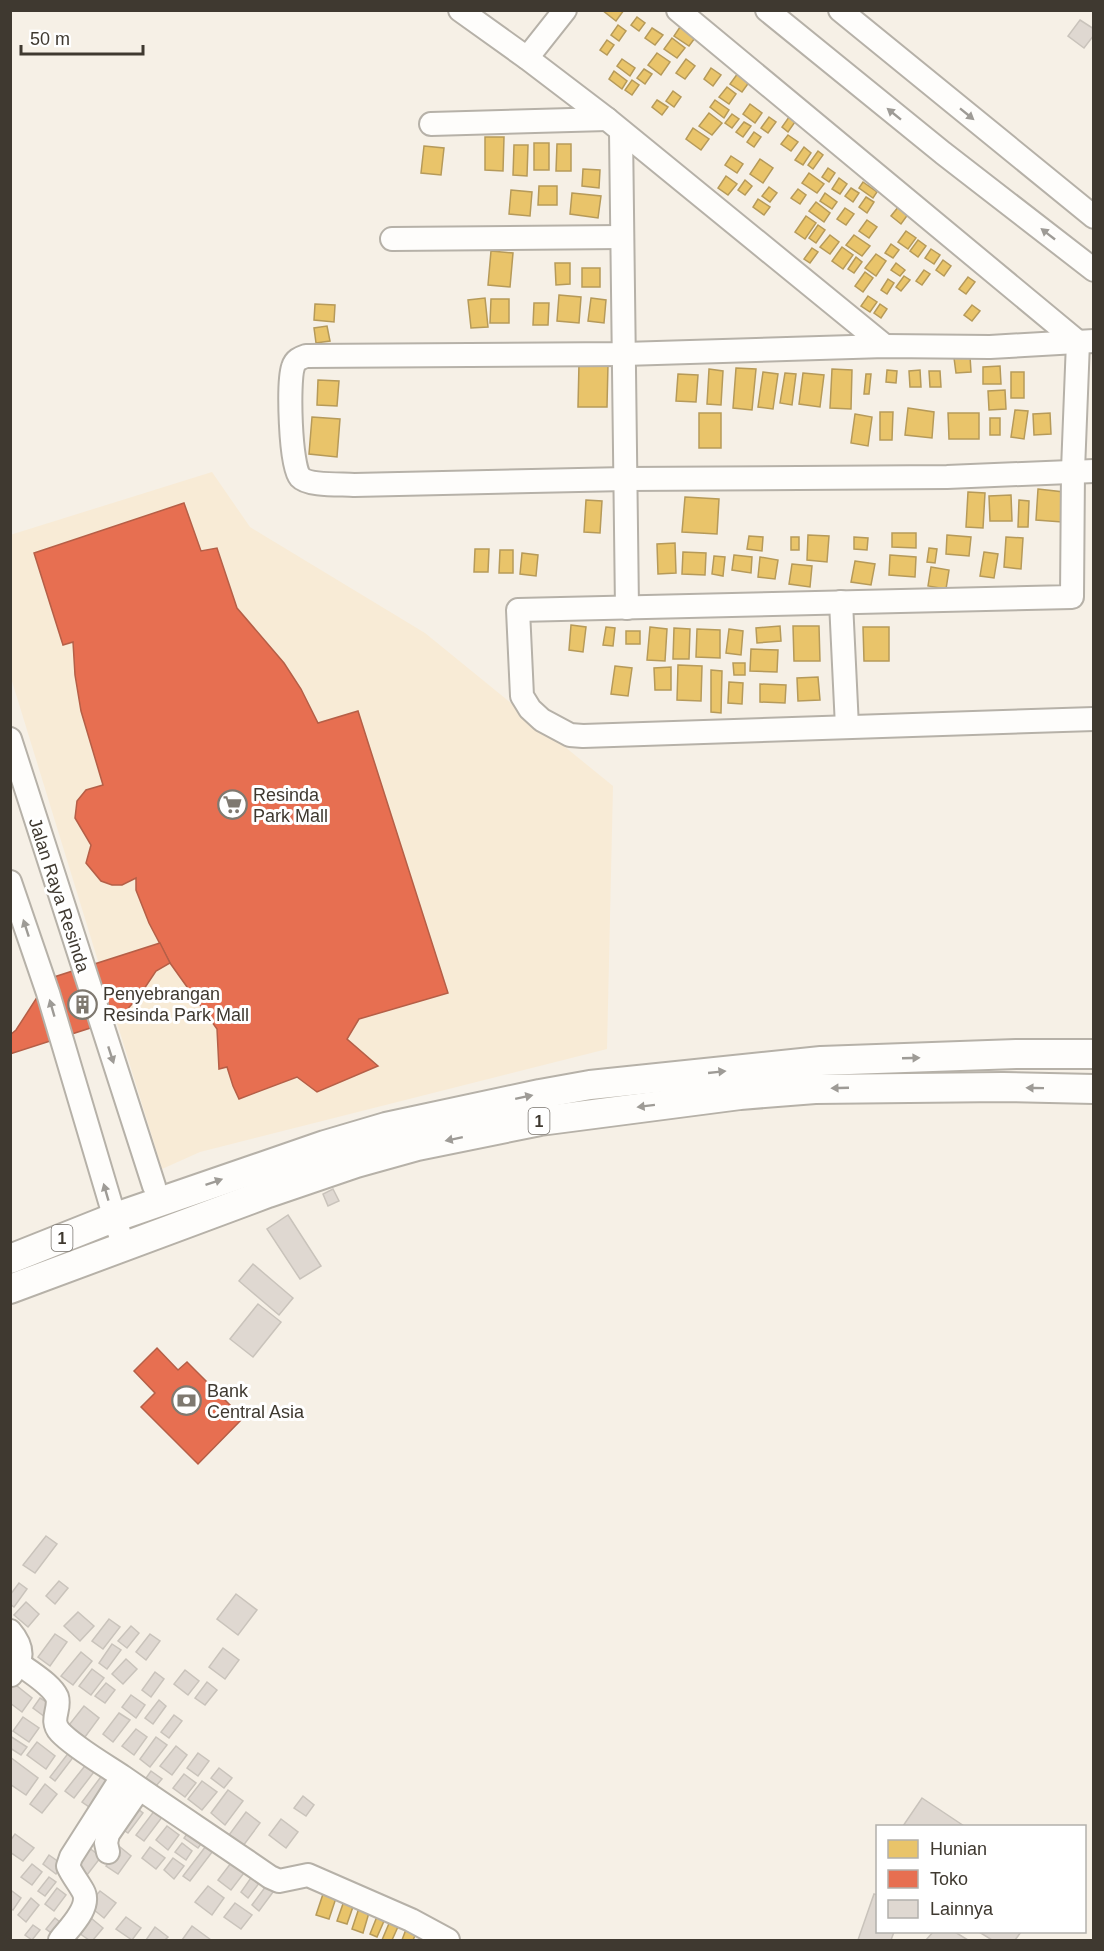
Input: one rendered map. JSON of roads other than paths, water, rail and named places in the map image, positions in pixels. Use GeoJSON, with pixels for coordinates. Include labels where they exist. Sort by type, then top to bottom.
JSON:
{"type":"FeatureCollection","features":[{"type":"Feature","properties":{"kind":"main road","name":"1"},"geometry":{"type":"LineString","coordinates":[[10,1259],[113,1218],[325,1145],[386,1127],[590,1084],[821,1061],[1016,1054],[1094,1054]]}},
{"type":"Feature","properties":{"kind":"main road","name":"1"},"geometry":{"type":"LineString","coordinates":[[10,1289],[268,1192],[356,1163],[417,1146],[568,1116],[740,1095],[815,1089],[947,1087],[1094,1089]]}},
{"type":"Feature","properties":{"kind":"street"},"geometry":{"type":"LineString","coordinates":[[460,10],[528,58],[885,346]]}},
{"type":"Feature","properties":{"kind":"street"},"geometry":{"type":"LineString","coordinates":[[528,58],[566,10]]}},
{"type":"Feature","properties":{"kind":"street"},"geometry":{"type":"LineString","coordinates":[[678,10],[1086,342]]}},
{"type":"Feature","properties":{"kind":"street"},"geometry":{"type":"LineString","coordinates":[[767,10],[943,153],[1094,270]]}},
{"type":"Feature","properties":{"kind":"street"},"geometry":{"type":"LineString","coordinates":[[840,10],[1094,217]]}},
{"type":"Feature","properties":{"kind":"street"},"geometry":{"type":"LineString","coordinates":[[431,124],[614,126]]}},
{"type":"Feature","properties":{"kind":"street"},"geometry":{"type":"LineString","coordinates":[[614,126],[622,237],[627,608]]}},
{"type":"Feature","properties":{"kind":"street"},"geometry":{"type":"LineString","coordinates":[[392,239],[622,237]]}},
{"type":"Feature","properties":{"kind":"street"},"geometry":{"type":"LineString","coordinates":[[1083,470],[936,477],[626,479],[354,485],[314,483],[303,480],[295,469],[290,418],[290,382],[296,360],[306,356],[624,354],[885,346],[990,347],[1086,342]]}},
{"type":"Feature","properties":{"kind":"street"},"geometry":{"type":"LineString","coordinates":[[1086,342],[1083,470],[1072,597],[518,610],[522,696],[530,709],[542,720],[564,732],[584,736],[1094,719]]}},
{"type":"Feature","properties":{"kind":"street"},"geometry":{"type":"LineString","coordinates":[[841,603],[847,727]]}},
{"type":"Feature","properties":{"kind":"street","name":"Jalan Raya Resinda"},"geometry":{"type":"LineString","coordinates":[[10,739],[18,790],[154,1186]]}},
{"type":"Feature","properties":{"kind":"street"},"geometry":{"type":"LineString","coordinates":[[10,882],[48,993],[113,1218],[125,1247]]}},
{"type":"Feature","properties":{"kind":"street"},"geometry":{"type":"LineString","coordinates":[[10,1631],[18,1640],[22,1654],[15,1670],[52,1690],[57,1698],[58,1705],[54,1718],[59,1731],[131,1783],[194,1823],[270,1877],[279,1881],[308,1875],[402,1916],[448,1941]]}},
{"type":"Feature","properties":{"kind":"street"},"geometry":{"type":"LineString","coordinates":[[108,1852],[106,1843],[108,1834],[131,1783]]}},
{"type":"Feature","properties":{"kind":"street"},"geometry":{"type":"LineString","coordinates":[[60,1941],[86,1903],[85,1894],[68,1866],[71,1857],[131,1783]]}},
{"type":"Feature","properties":{"kind":"place","name":"Resinda Park Mall"},"geometry":{"type":"Point","coordinates":[232,805]}},
{"type":"Feature","properties":{"kind":"place","name":"Penyebrangan Resinda Park Mall"},"geometry":{"type":"Point","coordinates":[82,1004]}},
{"type":"Feature","properties":{"kind":"place","name":"Bank Central Asia"},"geometry":{"type":"Point","coordinates":[186,1401]}}]}
